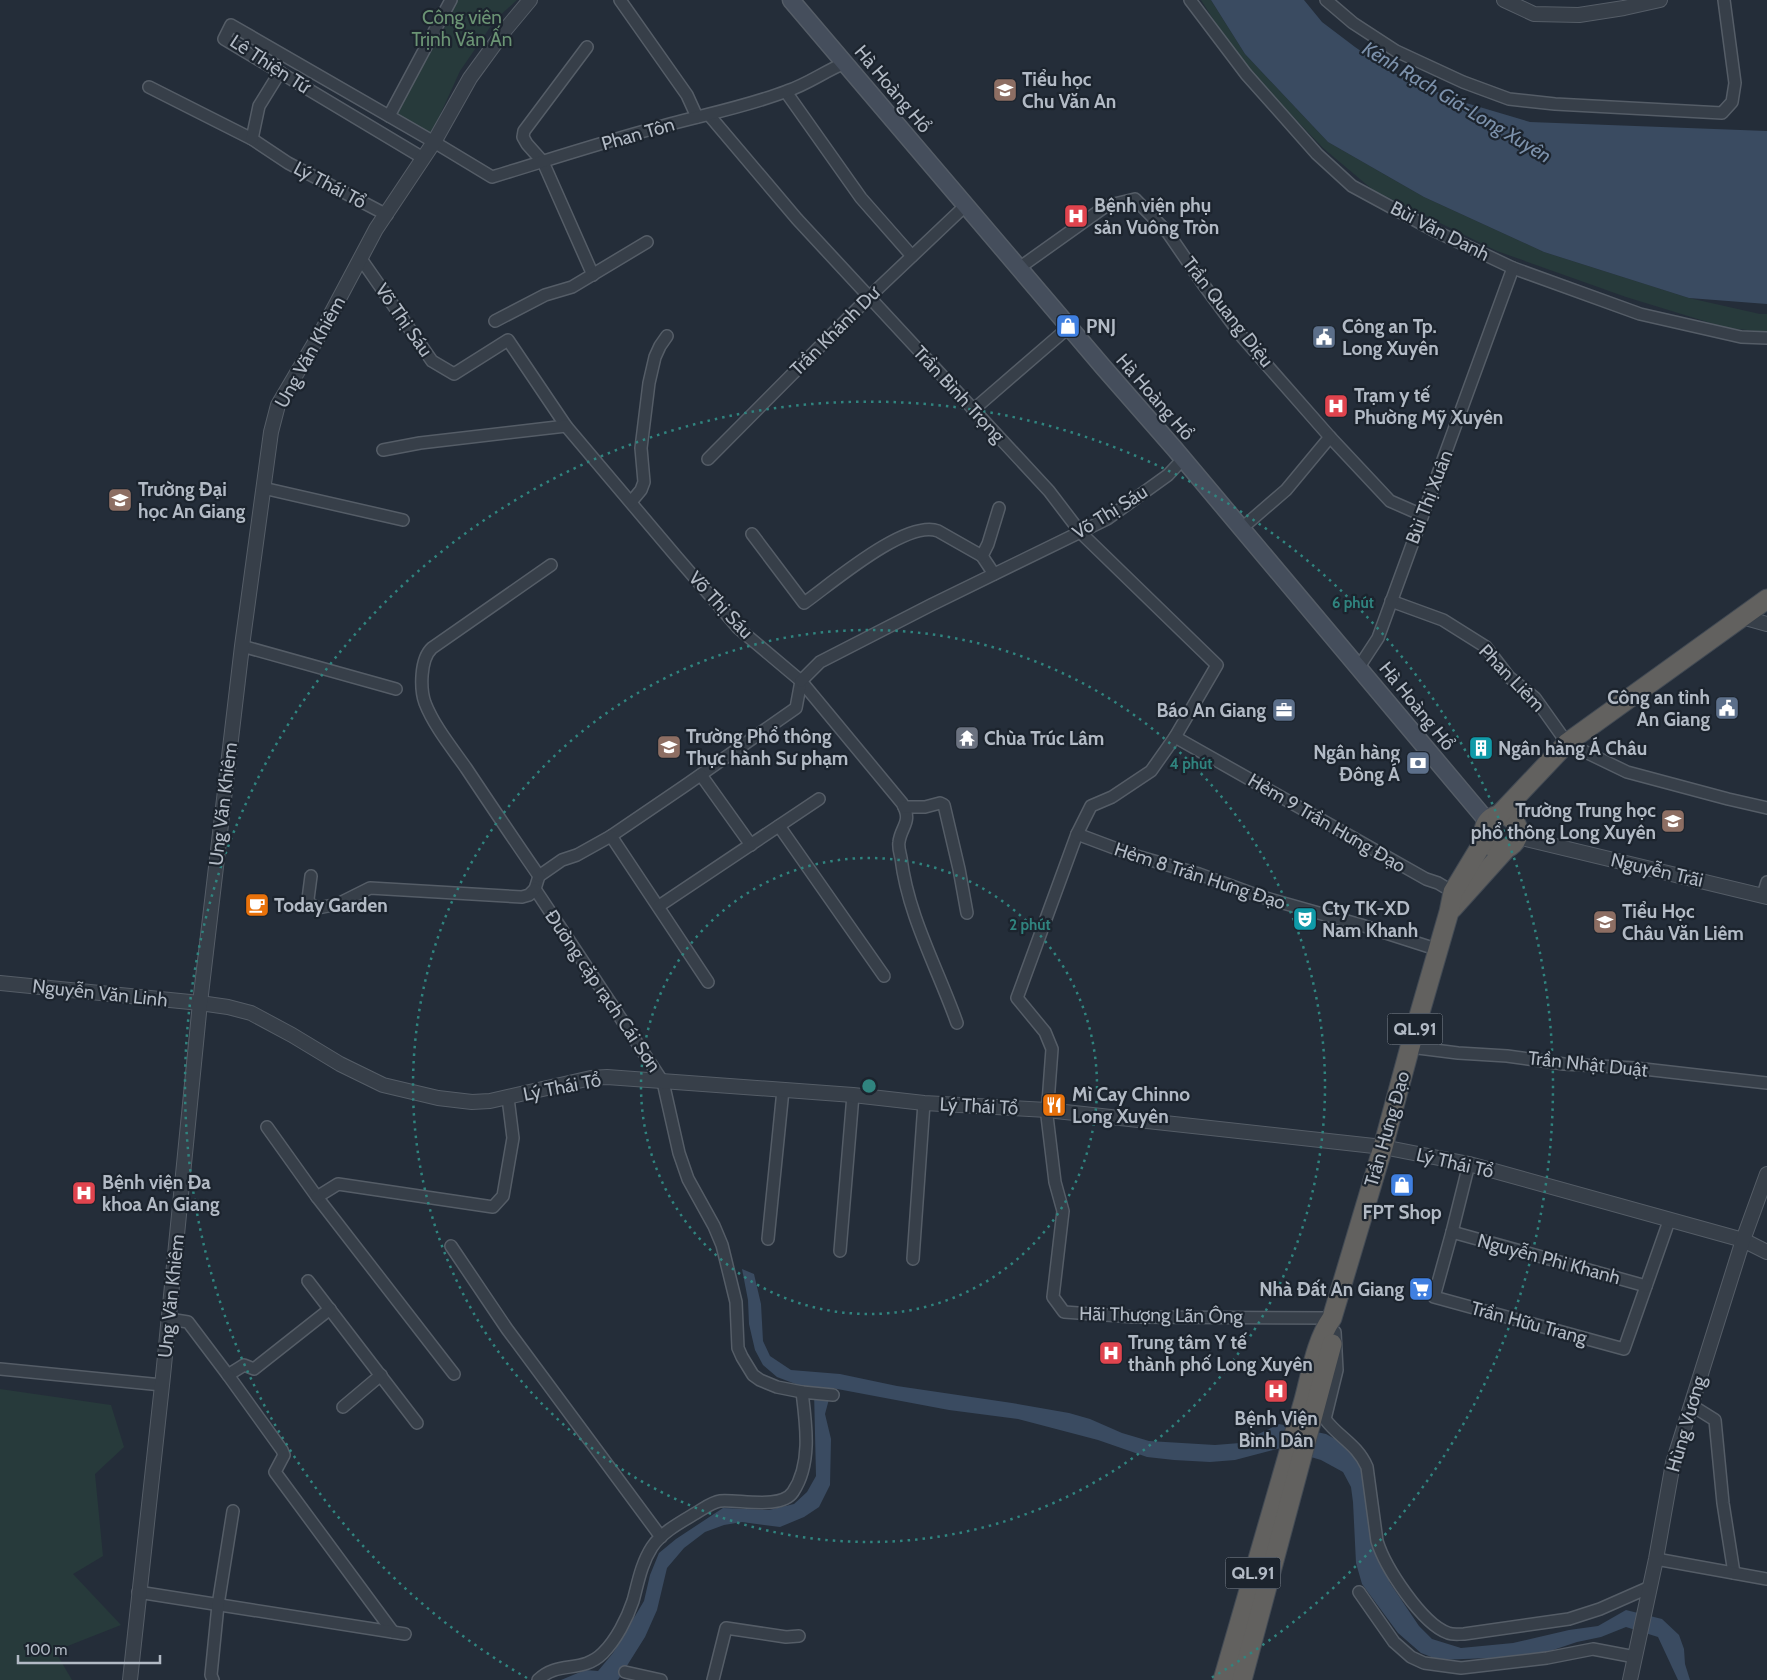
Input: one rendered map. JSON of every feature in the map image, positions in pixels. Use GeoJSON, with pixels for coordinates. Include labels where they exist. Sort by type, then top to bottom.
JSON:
{"type":"FeatureCollection","features":[{"type":"Feature","properties":{"kind":"highway","name":"Trần Hưng Đạo"},"geometry":{"type":"LineString","coordinates":[[1289,1473],[1384,1147],[1410,1047],[1450,912],[1453,892],[1490,825],[1567,743],[1767,599]]}},
{"type":"Feature","properties":{"kind":"highway","name":"Trần Hưng Đạo"},"geometry":{"type":"LineString","coordinates":[[1450,912],[1514,839],[1523,802],[1540,775],[1567,743]]}},
{"type":"Feature","properties":{"kind":"highway"},"geometry":{"type":"LineString","coordinates":[[1509,817],[1513,820],[1514,839],[1493,848],[1490,825],[1509,817]]}},
{"type":"Feature","properties":{"kind":"highway","name":"QL.91"},"geometry":{"type":"LineString","coordinates":[[1224,1680],[1289,1473]]}},
{"type":"Feature","properties":{"kind":"highway","name":"QL.91"},"geometry":{"type":"LineString","coordinates":[[1242,1680],[1289,1473]]}},
{"type":"Feature","properties":{"kind":"main road","name":"Hà Hoàng Hổ"},"geometry":{"type":"LineString","coordinates":[[791,0],[1359,666],[1490,825]]}},
{"type":"Feature","properties":{"kind":"street"},"geometry":{"type":"LineString","coordinates":[[389,116],[450,0]]}},
{"type":"Feature","properties":{"kind":"street","name":"Ung Văn Khiêm"},"geometry":{"type":"LineString","coordinates":[[130,1680],[169,1319],[200,1003],[242,646],[271,432],[278,404],[324,327],[376,229],[434,142],[470,78],[505,30],[530,0]]}},
{"type":"Feature","properties":{"kind":"street"},"geometry":{"type":"LineString","coordinates":[[620,0],[686,94],[697,117]]}},
{"type":"Feature","properties":{"kind":"street","name":"Bùi Văn Danh"},"geometry":{"type":"LineString","coordinates":[[1190,0],[1246,74],[1317,154],[1352,186],[1436,231],[1513,268],[1640,314],[1741,337],[1767,338]]}},
{"type":"Feature","properties":{"kind":"street"},"geometry":{"type":"LineString","coordinates":[[1326,0],[1353,24],[1396,51],[1463,82],[1509,99],[1555,104],[1722,112],[1732,102],[1735,83],[1724,0]]}},
{"type":"Feature","properties":{"kind":"street"},"geometry":{"type":"LineString","coordinates":[[1504,0],[1534,14],[1579,15],[1660,0]]}},
{"type":"Feature","properties":{"kind":"street","name":"Lê Thiện Tứ"},"geometry":{"type":"LineString","coordinates":[[423,158],[224,38],[231,25],[434,142]]}},
{"type":"Feature","properties":{"kind":"street"},"geometry":{"type":"LineString","coordinates":[[587,47],[524,131],[523,137],[542,162],[592,275]]}},
{"type":"Feature","properties":{"kind":"street","name":"Phan Tôn"},"geometry":{"type":"LineString","coordinates":[[434,142],[492,177],[659,127],[786,92],[813,81],[827,70],[845,63]]}},
{"type":"Feature","properties":{"kind":"street"},"geometry":{"type":"LineString","coordinates":[[252,139],[259,106],[280,72]]}},
{"type":"Feature","properties":{"kind":"street","name":"Lý Thái Tổ"},"geometry":{"type":"LineString","coordinates":[[149,87],[252,139],[288,163],[387,215]]}},
{"type":"Feature","properties":{"kind":"street"},"geometry":{"type":"LineString","coordinates":[[786,92],[861,198],[912,256]]}},
{"type":"Feature","properties":{"kind":"street","name":"Trần Bình Trọng"},"geometry":{"type":"LineString","coordinates":[[709,114],[797,219],[1049,490],[1081,533],[1217,665]]}},
{"type":"Feature","properties":{"kind":"street","name":"Trần Quang Diệu"},"geometry":{"type":"LineString","coordinates":[[1019,268],[1106,206],[1135,199],[1168,233],[1202,284],[1243,338],[1330,437],[1390,501],[1422,514]]}},
{"type":"Feature","properties":{"kind":"street","name":"Trần Khánh Dư"},"geometry":{"type":"LineString","coordinates":[[708,459],[869,297],[965,206]]}},
{"type":"Feature","properties":{"kind":"street"},"geometry":{"type":"LineString","coordinates":[[495,321],[545,295],[572,287],[647,242]]}},
{"type":"Feature","properties":{"kind":"street","name":"Võ Thị Sáu"},"geometry":{"type":"LineString","coordinates":[[361,259],[432,361],[454,374],[508,340],[566,426],[738,628],[801,681],[820,662],[1107,519],[1168,475],[1183,459]]}},
{"type":"Feature","properties":{"kind":"street","name":"Bùi Thị Xuân"},"geometry":{"type":"LineString","coordinates":[[1359,666],[1378,638],[1513,268]]}},
{"type":"Feature","properties":{"kind":"street"},"geometry":{"type":"LineString","coordinates":[[973,410],[1069,327]]}},
{"type":"Feature","properties":{"kind":"street"},"geometry":{"type":"LineString","coordinates":[[630,502],[641,490],[644,482],[641,448],[649,383],[655,357],[667,336]]}},
{"type":"Feature","properties":{"kind":"street"},"geometry":{"type":"LineString","coordinates":[[383,450],[420,443],[566,426]]}},
{"type":"Feature","properties":{"kind":"street"},"geometry":{"type":"LineString","coordinates":[[1242,528],[1286,490],[1330,437]]}},
{"type":"Feature","properties":{"kind":"street"},"geometry":{"type":"LineString","coordinates":[[263,488],[403,520]]}},
{"type":"Feature","properties":{"kind":"street"},"geometry":{"type":"LineString","coordinates":[[982,556],[988,544],[999,508]]}},
{"type":"Feature","properties":{"kind":"street"},"geometry":{"type":"LineString","coordinates":[[752,534],[804,603],[886,543],[920,529],[938,531],[982,556],[994,574]]}},
{"type":"Feature","properties":{"kind":"street"},"geometry":{"type":"LineString","coordinates":[[551,565],[432,648],[427,652],[423,666],[424,695],[428,708],[444,737],[538,876],[562,860],[577,855],[611,836],[796,708],[801,681]]}},
{"type":"Feature","properties":{"kind":"street","name":"Phan Liêm"},"geometry":{"type":"LineString","coordinates":[[1391,601],[1443,620],[1486,647],[1508,677],[1535,698],[1567,743]]}},
{"type":"Feature","properties":{"kind":"street"},"geometry":{"type":"LineString","coordinates":[[1742,617],[1767,624]]}},
{"type":"Feature","properties":{"kind":"street"},"geometry":{"type":"LineString","coordinates":[[242,646],[396,689]]}},
{"type":"Feature","properties":{"kind":"street","name":"Hãi Thượng Lãn Ông"},"geometry":{"type":"LineString","coordinates":[[1217,665],[1175,737],[1151,771],[1112,797],[1091,806],[1077,834],[1017,998],[1045,1032],[1052,1049],[1047,1110],[1055,1182],[1063,1210],[1053,1297],[1064,1312],[1134,1317],[1333,1325]]}},
{"type":"Feature","properties":{"kind":"street"},"geometry":{"type":"LineString","coordinates":[[801,681],[904,807],[907,816],[905,828],[899,842],[902,869],[915,918],[957,1023]]}},
{"type":"Feature","properties":{"kind":"street","name":"Hẻm 9 Trần Hưng Đạo"},"geometry":{"type":"LineString","coordinates":[[1175,737],[1409,870],[1453,892]]}},
{"type":"Feature","properties":{"kind":"street"},"geometry":{"type":"LineString","coordinates":[[1567,743],[1627,772],[1728,800],[1767,808]]}},
{"type":"Feature","properties":{"kind":"street"},"geometry":{"type":"LineString","coordinates":[[701,775],[751,845]]}},
{"type":"Feature","properties":{"kind":"street"},"geometry":{"type":"LineString","coordinates":[[659,906],[819,799]]}},
{"type":"Feature","properties":{"kind":"street"},"geometry":{"type":"LineString","coordinates":[[904,807],[925,807],[940,802],[944,805],[960,869],[967,913]]}},
{"type":"Feature","properties":{"kind":"street"},"geometry":{"type":"LineString","coordinates":[[779,826],[884,976]]}},
{"type":"Feature","properties":{"kind":"street","name":"Hẻm 8 Trần Hưng Đạo"},"geometry":{"type":"LineString","coordinates":[[1077,834],[1133,855],[1439,950]]}},
{"type":"Feature","properties":{"kind":"street"},"geometry":{"type":"LineString","coordinates":[[611,836],[708,982]]}},
{"type":"Feature","properties":{"kind":"street","name":"Nguyễn Trãi"},"geometry":{"type":"LineString","coordinates":[[1514,839],[1765,896]]}},
{"type":"Feature","properties":{"kind":"street"},"geometry":{"type":"LineString","coordinates":[[312,876],[308,899],[310,904],[318,908],[338,904],[370,888],[522,897],[529,895],[535,889]]}},
{"type":"Feature","properties":{"kind":"street","name":"Đường cặp rạch Cái Sơn"},"geometry":{"type":"LineString","coordinates":[[538,876],[535,889],[663,1082],[679,1153],[688,1179],[714,1226],[724,1253],[736,1302],[738,1348],[742,1357],[753,1375],[760,1380],[777,1387],[806,1393],[833,1395]]}},
{"type":"Feature","properties":{"kind":"street"},"geometry":{"type":"LineString","coordinates":[[1765,896],[1767,882]]}},
{"type":"Feature","properties":{"kind":"street","name":"Nguyễn Văn Linh"},"geometry":{"type":"LineString","coordinates":[[0,983],[200,1003]]}},
{"type":"Feature","properties":{"kind":"street","name":"Lý Thái Tổ"},"geometry":{"type":"LineString","coordinates":[[200,1003],[252,1013],[340,1064],[383,1085],[412,1093],[463,1101],[490,1102],[592,1078],[607,1078],[853,1095],[924,1103],[1047,1110],[1384,1147],[1468,1164],[1743,1240],[1767,1252]]}},
{"type":"Feature","properties":{"kind":"street","name":"Trần Nhật Duật"},"geometry":{"type":"LineString","coordinates":[[1410,1047],[1458,1053],[1507,1056],[1564,1064],[1635,1068],[1767,1083]]}},
{"type":"Feature","properties":{"kind":"street"},"geometry":{"type":"LineString","coordinates":[[768,1239],[783,1090]]}},
{"type":"Feature","properties":{"kind":"street"},"geometry":{"type":"LineString","coordinates":[[840,1251],[853,1095]]}},
{"type":"Feature","properties":{"kind":"street"},"geometry":{"type":"LineString","coordinates":[[317,1197],[338,1184],[493,1207],[503,1196],[513,1138],[508,1098]]}},
{"type":"Feature","properties":{"kind":"street"},"geometry":{"type":"LineString","coordinates":[[913,1259],[924,1103]]}},
{"type":"Feature","properties":{"kind":"street"},"geometry":{"type":"LineString","coordinates":[[267,1127],[317,1197],[454,1374]]}},
{"type":"Feature","properties":{"kind":"street"},"geometry":{"type":"LineString","coordinates":[[1452,1232],[1468,1164]]}},
{"type":"Feature","properties":{"kind":"street","name":"Hùng Vương"},"geometry":{"type":"LineString","coordinates":[[1630,1680],[1656,1559],[1673,1463],[1743,1240],[1767,1174]]}},
{"type":"Feature","properties":{"kind":"street"},"geometry":{"type":"LineString","coordinates":[[1646,1286],[1669,1221]]}},
{"type":"Feature","properties":{"kind":"street","name":"Nguyễn Phi Khanh"},"geometry":{"type":"LineString","coordinates":[[1452,1232],[1646,1286]]}},
{"type":"Feature","properties":{"kind":"street","name":"Trần Hữu Trang"},"geometry":{"type":"LineString","coordinates":[[1452,1232],[1434,1297],[1624,1350],[1646,1286]]}},
{"type":"Feature","properties":{"kind":"street"},"geometry":{"type":"LineString","coordinates":[[451,1246],[507,1329],[661,1537]]}},
{"type":"Feature","properties":{"kind":"street"},"geometry":{"type":"LineString","coordinates":[[308,1281],[417,1423]]}},
{"type":"Feature","properties":{"kind":"street"},"geometry":{"type":"LineString","coordinates":[[228,1375],[244,1365],[254,1369],[330,1309]]}},
{"type":"Feature","properties":{"kind":"street"},"geometry":{"type":"LineString","coordinates":[[169,1319],[188,1322],[282,1450],[284,1455],[275,1472],[393,1632]]}},
{"type":"Feature","properties":{"kind":"street"},"geometry":{"type":"LineString","coordinates":[[1333,1325],[1338,1370],[1325,1419],[1352,1444],[1365,1461],[1377,1542],[1384,1560],[1417,1608],[1435,1626],[1447,1633],[1464,1634],[1569,1619],[1600,1609],[1649,1589]]}},
{"type":"Feature","properties":{"kind":"street"},"geometry":{"type":"LineString","coordinates":[[0,1369],[162,1385]]}},
{"type":"Feature","properties":{"kind":"street"},"geometry":{"type":"LineString","coordinates":[[343,1407],[381,1375]]}},
{"type":"Feature","properties":{"kind":"street"},"geometry":{"type":"LineString","coordinates":[[538,1680],[552,1670],[588,1664],[604,1652],[625,1619],[632,1604],[641,1569],[652,1546],[661,1537],[695,1513],[720,1501],[752,1503],[782,1500],[789,1497],[799,1481],[805,1457],[806,1393]]}},
{"type":"Feature","properties":{"kind":"street"},"geometry":{"type":"LineString","coordinates":[[1691,1405],[1715,1420],[1723,1503],[1734,1573]]}},
{"type":"Feature","properties":{"kind":"street"},"geometry":{"type":"LineString","coordinates":[[213,1680],[211,1675],[218,1605],[232,1512]]}},
{"type":"Feature","properties":{"kind":"street"},"geometry":{"type":"LineString","coordinates":[[1656,1559],[1767,1579]]}},
{"type":"Feature","properties":{"kind":"street"},"geometry":{"type":"LineString","coordinates":[[138,1592],[405,1634]]}},
{"type":"Feature","properties":{"kind":"street"},"geometry":{"type":"LineString","coordinates":[[1359,1592],[1394,1642],[1411,1657],[1424,1663],[1461,1668],[1561,1656],[1593,1649],[1635,1656]]}},
{"type":"Feature","properties":{"kind":"street"},"geometry":{"type":"LineString","coordinates":[[713,1680],[726,1628],[786,1637],[799,1636]]}},
{"type":"Feature","properties":{"kind":"street"},"geometry":{"type":"LineString","coordinates":[[625,1672],[661,1680]]}},
{"type":"Feature","properties":{"kind":"green space","name":"Công viên Trịnh Văn Ấn"},"geometry":{"type":"Polygon","coordinates":[[[451,0],[517,0],[495,20],[460,71],[429,139],[389,116],[451,0]]]}},
{"type":"Feature","properties":{"kind":"green space"},"geometry":{"type":"Polygon","coordinates":[[[1201,0],[1211,0],[1245,54],[1328,142],[1424,197],[1544,252],[1689,298],[1767,314],[1767,332],[1727,328],[1626,297],[1497,251],[1373,190],[1323,148],[1240,61],[1201,0]]]}},
{"type":"Feature","properties":{"kind":"green space"},"geometry":{"type":"Polygon","coordinates":[[[0,1389],[111,1405],[124,1447],[95,1474],[103,1556],[73,1574],[121,1625],[55,1651],[72,1680],[0,1680],[0,1389]]]}},
{"type":"Feature","properties":{"kind":"water","name":"Kênh Rạch Giá-Long Xuyên"},"geometry":{"type":"Polygon","coordinates":[[[1211,0],[1304,0],[1322,22],[1390,71],[1456,100],[1530,122],[1767,131],[1767,304],[1689,298],[1544,252],[1424,197],[1328,142],[1245,54],[1211,0]]]}},
{"type":"Feature","properties":{"kind":"water"},"geometry":{"type":"Polygon","coordinates":[[[742,1269],[754,1274],[761,1304],[763,1341],[770,1356],[791,1370],[840,1374],[897,1386],[1069,1413],[1149,1441],[1215,1445],[1240,1443],[1279,1424],[1326,1434],[1346,1445],[1359,1461],[1365,1478],[1381,1559],[1390,1583],[1419,1626],[1432,1639],[1461,1648],[1513,1643],[1569,1630],[1598,1626],[1626,1610],[1662,1619],[1679,1635],[1684,1649],[1685,1664],[1690,1680],[1678,1680],[1658,1637],[1626,1627],[1601,1637],[1577,1642],[1535,1656],[1439,1660],[1421,1653],[1398,1633],[1362,1584],[1356,1563],[1351,1487],[1343,1472],[1321,1460],[1281,1448],[1235,1460],[1210,1462],[1147,1457],[1098,1440],[1018,1419],[949,1410],[832,1388],[825,1414],[831,1439],[830,1485],[819,1507],[804,1517],[780,1527],[742,1522],[724,1525],[705,1532],[684,1548],[667,1568],[657,1610],[645,1637],[618,1680],[561,1680],[585,1670],[598,1671],[613,1653],[644,1601],[650,1575],[659,1553],[676,1539],[723,1508],[769,1510],[794,1504],[807,1492],[816,1476],[814,1391],[777,1377],[763,1365],[755,1350],[749,1324],[748,1300],[742,1269]]]}},
{"type":"Feature","properties":{"kind":"place","name":"Tiểu học Chu Văn An"},"geometry":{"type":"Point","coordinates":[1005,90]}},
{"type":"Feature","properties":{"kind":"place","name":"Bệnh viện phụ sản Vuông Tròn"},"geometry":{"type":"Point","coordinates":[1076,216]}},
{"type":"Feature","properties":{"kind":"place","name":"PNJ"},"geometry":{"type":"Point","coordinates":[1068,326]}},
{"type":"Feature","properties":{"kind":"place","name":"Công an Tp. Long Xuyên"},"geometry":{"type":"Point","coordinates":[1324,337]}},
{"type":"Feature","properties":{"kind":"place","name":"Trạm y tế Phường Mỹ Xuyên"},"geometry":{"type":"Point","coordinates":[1336,406]}},
{"type":"Feature","properties":{"kind":"place","name":"Trường Đại học An Giang"},"geometry":{"type":"Point","coordinates":[120,500]}},
{"type":"Feature","properties":{"kind":"place","name":"Công an tỉnh An Giang"},"geometry":{"type":"Point","coordinates":[1727,708]}},
{"type":"Feature","properties":{"kind":"place","name":"Báo An Giang"},"geometry":{"type":"Point","coordinates":[1284,710]}},
{"type":"Feature","properties":{"kind":"place","name":"Chùa Trúc Lâm"},"geometry":{"type":"Point","coordinates":[967,738]}},
{"type":"Feature","properties":{"kind":"place","name":"Trường Phổ thông Thực hành Sư phạm"},"geometry":{"type":"Point","coordinates":[669,747]}},
{"type":"Feature","properties":{"kind":"place","name":"Ngân hàng Á Châu"},"geometry":{"type":"Point","coordinates":[1481,748]}},
{"type":"Feature","properties":{"kind":"place","name":"Ngân hàng Đông Á"},"geometry":{"type":"Point","coordinates":[1418,763]}},
{"type":"Feature","properties":{"kind":"place","name":"Trường Trung học phổ thông Long Xuyên"},"geometry":{"type":"Point","coordinates":[1673,821]}},
{"type":"Feature","properties":{"kind":"place","name":"Today Garden"},"geometry":{"type":"Point","coordinates":[257,905]}},
{"type":"Feature","properties":{"kind":"place","name":"Cty TK-XD Nam Khanh"},"geometry":{"type":"Point","coordinates":[1305,919]}},
{"type":"Feature","properties":{"kind":"place","name":"Tiểu Học Châu Văn Liêm"},"geometry":{"type":"Point","coordinates":[1605,922]}},
{"type":"Feature","properties":{"kind":"place","name":"Mì Cay Chinno Long Xuyên"},"geometry":{"type":"Point","coordinates":[1054,1105]}},
{"type":"Feature","properties":{"kind":"place","name":"FPT Shop"},"geometry":{"type":"Point","coordinates":[1402,1185]}},
{"type":"Feature","properties":{"kind":"place","name":"Bệnh viện Đa khoa An Giang"},"geometry":{"type":"Point","coordinates":[84,1193]}},
{"type":"Feature","properties":{"kind":"place","name":"Nhà Đất An Giang"},"geometry":{"type":"Point","coordinates":[1421,1289]}},
{"type":"Feature","properties":{"kind":"place","name":"Trung tâm Y tế thành phố Long Xuyên"},"geometry":{"type":"Point","coordinates":[1111,1353]}},
{"type":"Feature","properties":{"kind":"place","name":"Bệnh Viện Bình Dân"},"geometry":{"type":"Point","coordinates":[1276,1391]}}]}
